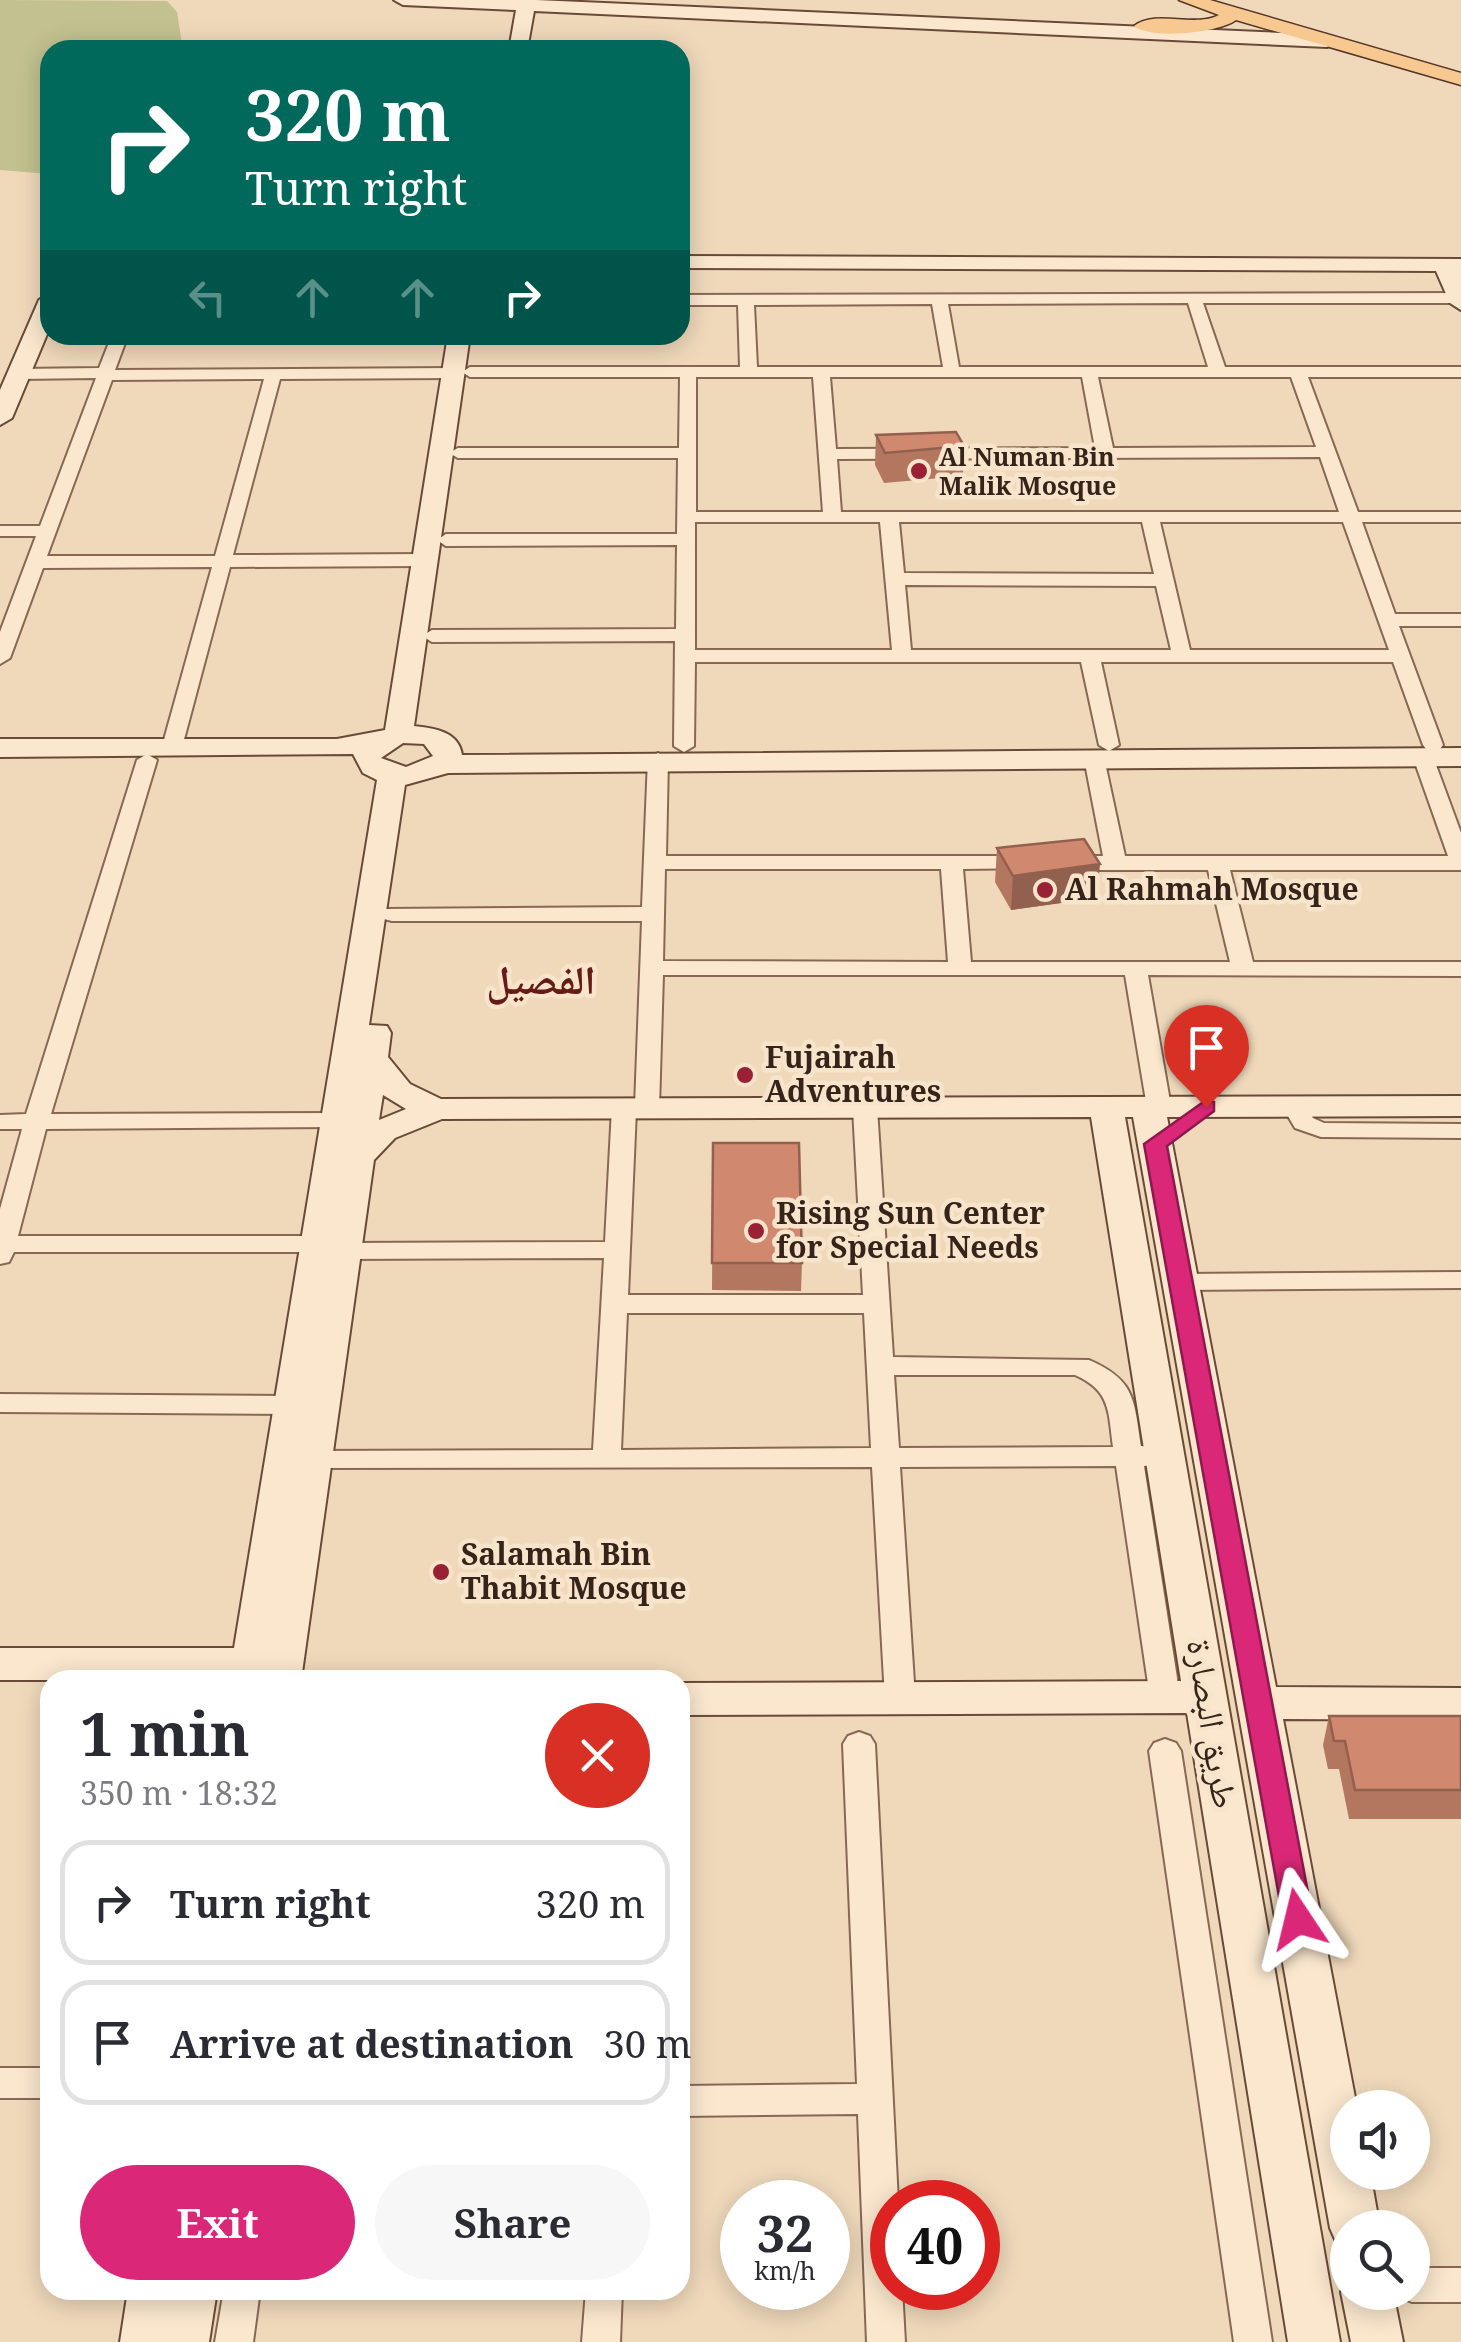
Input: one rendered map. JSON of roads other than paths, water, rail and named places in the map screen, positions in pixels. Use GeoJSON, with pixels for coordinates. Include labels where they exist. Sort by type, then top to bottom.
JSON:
{"type":"FeatureCollection","features":[{"type":"Feature","properties":{"kind":"main road"},"geometry":{"type":"LineString","coordinates":[[1144,26],[1207,27],[1227,20],[1223,14],[1190,0]]}},
{"type":"Feature","properties":{"kind":"main road"},"geometry":{"type":"LineString","coordinates":[[1190,0],[1461,68]]}},
{"type":"Feature","properties":{"kind":"main road"},"geometry":{"type":"LineString","coordinates":[[1223,0],[1398,62]]}},
{"type":"Feature","properties":{"kind":"main road"},"geometry":{"type":"LineString","coordinates":[[1258,38],[1341,48],[1461,79]]}},
{"type":"Feature","properties":{"kind":"street"},"geometry":{"type":"LineString","coordinates":[[404,0],[482,10],[550,13],[604,9],[1258,38],[1321,35]]}},
{"type":"Feature","properties":{"kind":"street"},"geometry":{"type":"LineString","coordinates":[[560,0],[1321,35]]}},
{"type":"Feature","properties":{"kind":"street"},"geometry":{"type":"LineString","coordinates":[[506,40],[517,10]]}},
{"type":"Feature","properties":{"kind":"street"},"geometry":{"type":"LineString","coordinates":[[517,10],[518,40]]}},
{"type":"Feature","properties":{"kind":"street"},"geometry":{"type":"LineString","coordinates":[[1147,264],[1220,260],[1211,254]]}},
{"type":"Feature","properties":{"kind":"street"},"geometry":{"type":"LineString","coordinates":[[690,259],[1211,254],[1455,261]]}},
{"type":"Feature","properties":{"kind":"street"},"geometry":{"type":"LineString","coordinates":[[1271,264],[1266,260],[1336,255]]}},
{"type":"Feature","properties":{"kind":"street"},"geometry":{"type":"LineString","coordinates":[[690,259],[1147,264],[1455,261]]}},
{"type":"Feature","properties":{"kind":"street"},"geometry":{"type":"LineString","coordinates":[[690,300],[1460,300],[1455,261]]}},
{"type":"Feature","properties":{"kind":"street"},"geometry":{"type":"LineString","coordinates":[[0,418],[10,374],[40,295]]}},
{"type":"Feature","properties":{"kind":"street"},"geometry":{"type":"LineString","coordinates":[[1194,298],[1218,372]]}},
{"type":"Feature","properties":{"kind":"street"},"geometry":{"type":"LineString","coordinates":[[939,299],[952,372]]}},
{"type":"Feature","properties":{"kind":"street"},"geometry":{"type":"LineString","coordinates":[[746,300],[749,372]]}},
{"type":"Feature","properties":{"kind":"street"},"geometry":{"type":"LineString","coordinates":[[10,374],[40,318]]}},
{"type":"Feature","properties":{"kind":"street"},"geometry":{"type":"LineString","coordinates":[[0,658],[116,345]]}},
{"type":"Feature","properties":{"kind":"street"},"geometry":{"type":"LineString","coordinates":[[262,1670],[310,1460],[331,1247],[337,1120],[432,636],[458,453],[461,345]]}},
{"type":"Feature","properties":{"kind":"street"},"geometry":{"type":"LineString","coordinates":[[262,1670],[293,1405],[357,1156],[392,914],[424,560],[462,372],[471,345]]}},
{"type":"Feature","properties":{"kind":"street"},"geometry":{"type":"LineString","coordinates":[[1088,372],[1105,452]]}},
{"type":"Feature","properties":{"kind":"street"},"geometry":{"type":"LineString","coordinates":[[655,862],[1461,863],[1439,749],[1400,656],[1298,372]]}},
{"type":"Feature","properties":{"kind":"street"},"geometry":{"type":"LineString","coordinates":[[10,374],[1461,372]]}},
{"type":"Feature","properties":{"kind":"street"},"geometry":{"type":"LineString","coordinates":[[607,1459],[618,1250],[652,968],[655,862],[685,646],[688,373]]}},
{"type":"Feature","properties":{"kind":"street"},"geometry":{"type":"LineString","coordinates":[[821,373],[833,518]]}},
{"type":"Feature","properties":{"kind":"street"},"geometry":{"type":"LineString","coordinates":[[274,375],[224,560],[36,1122],[1,1248],[618,1250]]}},
{"type":"Feature","properties":{"kind":"street"},"geometry":{"type":"LineString","coordinates":[[829,454],[1327,452]]}},
{"type":"Feature","properties":{"kind":"street"},"geometry":{"type":"LineString","coordinates":[[458,453],[687,453]]}},
{"type":"Feature","properties":{"kind":"street"},"geometry":{"type":"LineString","coordinates":[[686,517],[1461,517]]}},
{"type":"Feature","properties":{"kind":"street"},"geometry":{"type":"LineString","coordinates":[[1150,517],[1182,656]]}},
{"type":"Feature","properties":{"kind":"street"},"geometry":{"type":"LineString","coordinates":[[889,518],[902,656]]}},
{"type":"Feature","properties":{"kind":"street"},"geometry":{"type":"LineString","coordinates":[[0,531],[48,531]]}},
{"type":"Feature","properties":{"kind":"street"},"geometry":{"type":"LineString","coordinates":[[446,540],[686,539]]}},
{"type":"Feature","properties":{"kind":"street"},"geometry":{"type":"LineString","coordinates":[[36,562],[424,560]]}},
{"type":"Feature","properties":{"kind":"street"},"geometry":{"type":"LineString","coordinates":[[894,579],[1165,580]]}},
{"type":"Feature","properties":{"kind":"street"},"geometry":{"type":"LineString","coordinates":[[1388,620],[1461,620]]}},
{"type":"Feature","properties":{"kind":"street"},"geometry":{"type":"LineString","coordinates":[[432,636],[902,656],[1400,656]]}},
{"type":"Feature","properties":{"kind":"street"},"geometry":{"type":"LineString","coordinates":[[1090,656],[1115,863]]}},
{"type":"Feature","properties":{"kind":"street"},"geometry":{"type":"LineString","coordinates":[[0,748],[160,754],[1439,749],[1461,757]]}},
{"type":"Feature","properties":{"kind":"street"},"geometry":{"type":"LineString","coordinates":[[0,760],[160,754]]}},
{"type":"Feature","properties":{"kind":"street"},"geometry":{"type":"LineString","coordinates":[[950,862],[960,968]]}},
{"type":"Feature","properties":{"kind":"street"},"geometry":{"type":"LineString","coordinates":[[1217,863],[1243,969]]}},
{"type":"Feature","properties":{"kind":"street"},"geometry":{"type":"LineString","coordinates":[[392,914],[654,914]]}},
{"type":"Feature","properties":{"kind":"street"},"geometry":{"type":"LineString","coordinates":[[652,968],[1461,969]]}},
{"type":"Feature","properties":{"kind":"street"},"geometry":{"type":"LineString","coordinates":[[1135,969],[1136,1122]]}},
{"type":"Feature","properties":{"kind":"street"},"geometry":{"type":"LineString","coordinates":[[372,1056],[380,1078],[401,1096],[437,1109],[1036,1108],[1136,1122],[1206,1107],[1294,1106],[1386,1119],[1454,1118]]}},
{"type":"Feature","properties":{"kind":"street"},"geometry":{"type":"LineString","coordinates":[[866,1108],[900,1698]]}},
{"type":"Feature","properties":{"kind":"street"},"geometry":{"type":"LineString","coordinates":[[357,1156],[383,1130],[437,1109]]}},
{"type":"Feature","properties":{"kind":"street"},"geometry":{"type":"LineString","coordinates":[[0,1122],[337,1120]]}},
{"type":"Feature","properties":{"kind":"street","name":"طريق البصارة"},"geometry":{"type":"LineString","coordinates":[[1136,1122],[1180,1282],[1352,2210]]}},
{"type":"Feature","properties":{"kind":"street","name":"طريق البصارة"},"geometry":{"type":"LineString","coordinates":[[1136,1122],[1148,1456],[1208,1696],[1314,2342]]}},
{"type":"Feature","properties":{"kind":"street"},"geometry":{"type":"LineString","coordinates":[[1180,1282],[1461,1280]]}},
{"type":"Feature","properties":{"kind":"street"},"geometry":{"type":"LineString","coordinates":[[616,1304],[877,1304]]}},
{"type":"Feature","properties":{"kind":"street"},"geometry":{"type":"LineString","coordinates":[[880,1366],[1090,1367],[1115,1389],[1148,1456],[1165,1697]]}},
{"type":"Feature","properties":{"kind":"street"},"geometry":{"type":"LineString","coordinates":[[0,1402],[293,1405]]}},
{"type":"Feature","properties":{"kind":"street"},"geometry":{"type":"LineString","coordinates":[[310,1460],[1148,1456]]}},
{"type":"Feature","properties":{"kind":"street"},"geometry":{"type":"LineString","coordinates":[[0,1664],[142,1670]]}},
{"type":"Feature","properties":{"kind":"street"},"geometry":{"type":"LineString","coordinates":[[690,1699],[1208,1696]]}},
{"type":"Feature","properties":{"kind":"street"},"geometry":{"type":"LineString","coordinates":[[1258,1703],[1461,1704]]}},
{"type":"Feature","properties":{"kind":"street"},"geometry":{"type":"LineString","coordinates":[[859,1744],[886,2342]]}},
{"type":"Feature","properties":{"kind":"street"},"geometry":{"type":"LineString","coordinates":[[1165,1751],[1254,2342]]}},
{"type":"Feature","properties":{"kind":"street"},"geometry":{"type":"LineString","coordinates":[[0,2083],[40,2083]]}},
{"type":"Feature","properties":{"kind":"street"},"geometry":{"type":"LineString","coordinates":[[690,2101],[875,2099]]}},
{"type":"Feature","properties":{"kind":"street"},"geometry":{"type":"LineString","coordinates":[[1430,2285],[1461,2284]]}},
{"type":"Feature","properties":{"kind":"street"},"geometry":{"type":"LineString","coordinates":[[146,2342],[152,2300]]}},
{"type":"Feature","properties":{"kind":"street"},"geometry":{"type":"LineString","coordinates":[[183,2342],[189,2300]]}},
{"type":"Feature","properties":{"kind":"street"},"geometry":{"type":"LineString","coordinates":[[234,2342],[240,2300]]}},
{"type":"Feature","properties":{"kind":"street"},"geometry":{"type":"LineString","coordinates":[[601,2342],[603,2300]]}},
{"type":"Feature","properties":{"kind":"street"},"geometry":{"type":"LineString","coordinates":[[1371,2310],[1376,2342]]}},
{"type":"Feature","properties":{"kind":"place","name":"Al Numan Bin Malik Mosque"},"geometry":{"type":"Point","coordinates":[919,471]}},
{"type":"Feature","properties":{"kind":"place","name":"Al Rahmah Mosque"},"geometry":{"type":"Point","coordinates":[1045,890]}},
{"type":"Feature","properties":{"kind":"place","name":"Fujairah Adventures"},"geometry":{"type":"Point","coordinates":[745,1075]}},
{"type":"Feature","properties":{"kind":"place","name":"Rising Sun Center for Special Needs"},"geometry":{"type":"Point","coordinates":[756,1231]}},
{"type":"Feature","properties":{"kind":"place","name":"Salamah Bin Thabit Mosque"},"geometry":{"type":"Point","coordinates":[441,1572]}},
{"type":"Feature","properties":{"kind":"district","name":"الفصيل"},"geometry":{"type":"Point","coordinates":[541,980]}}]}
